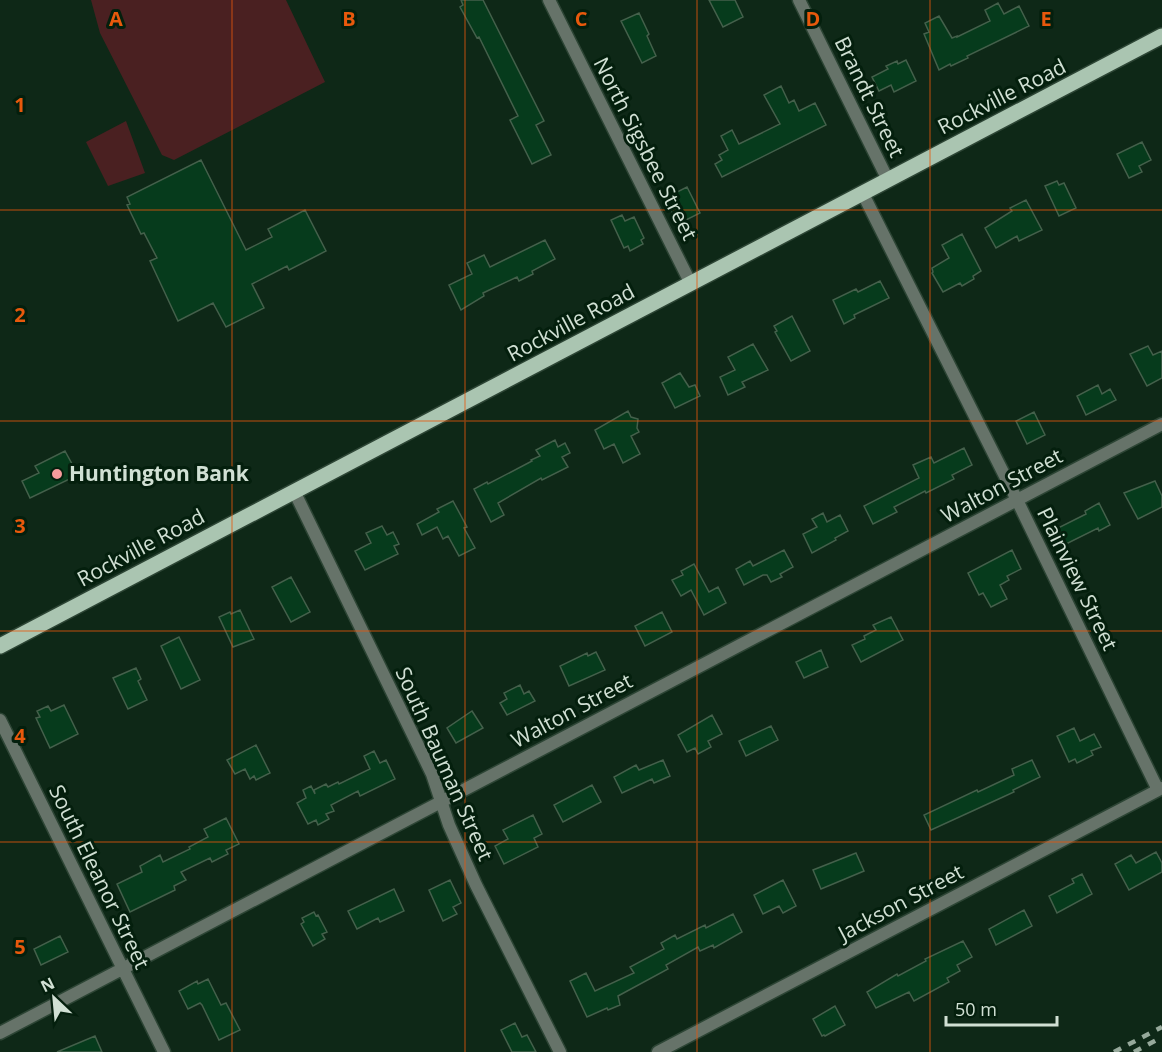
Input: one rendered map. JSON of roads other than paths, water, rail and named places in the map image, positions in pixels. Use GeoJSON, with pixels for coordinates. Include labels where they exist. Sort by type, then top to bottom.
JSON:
{"type":"FeatureCollection","features":[{"type":"Feature","properties":{"kind":"main road","name":"Rockville Road"},"geometry":{"type":"LineString","coordinates":[[0,646],[1162,36]]}},
{"type":"Feature","properties":{"kind":"street","name":"North Sigsbee Street"},"geometry":{"type":"LineString","coordinates":[[549,0],[691,284]]}},
{"type":"Feature","properties":{"kind":"street","name":"Brandt Street"},"geometry":{"type":"LineString","coordinates":[[799,0],[888,180]]}},
{"type":"Feature","properties":{"kind":"street","name":"Plainview Street"},"geometry":{"type":"LineString","coordinates":[[863,194],[1160,789]]}},
{"type":"Feature","properties":{"kind":"street","name":"Walton Street"},"geometry":{"type":"LineString","coordinates":[[0,1033],[1162,424]]}},
{"type":"Feature","properties":{"kind":"street","name":"South Bauman Street"},"geometry":{"type":"LineString","coordinates":[[294,491],[432,774],[476,885],[560,1052]]}},
{"type":"Feature","properties":{"kind":"street","name":"South Eleanor Street"},"geometry":{"type":"LineString","coordinates":[[0,720],[164,1052]]}},
{"type":"Feature","properties":{"kind":"street","name":"Jackson Street"},"geometry":{"type":"LineString","coordinates":[[658,1052],[1160,789]]}},
{"type":"Feature","properties":{"kind":"railway"},"geometry":{"type":"LineString","coordinates":[[1114,1052],[1162,1027]]}},
{"type":"Feature","properties":{"kind":"railway"},"geometry":{"type":"LineString","coordinates":[[1134,1052],[1162,1037]]}},
{"type":"Feature","properties":{"kind":"place","name":"Huntington Bank"},"geometry":{"type":"Point","coordinates":[57,474]}}]}
